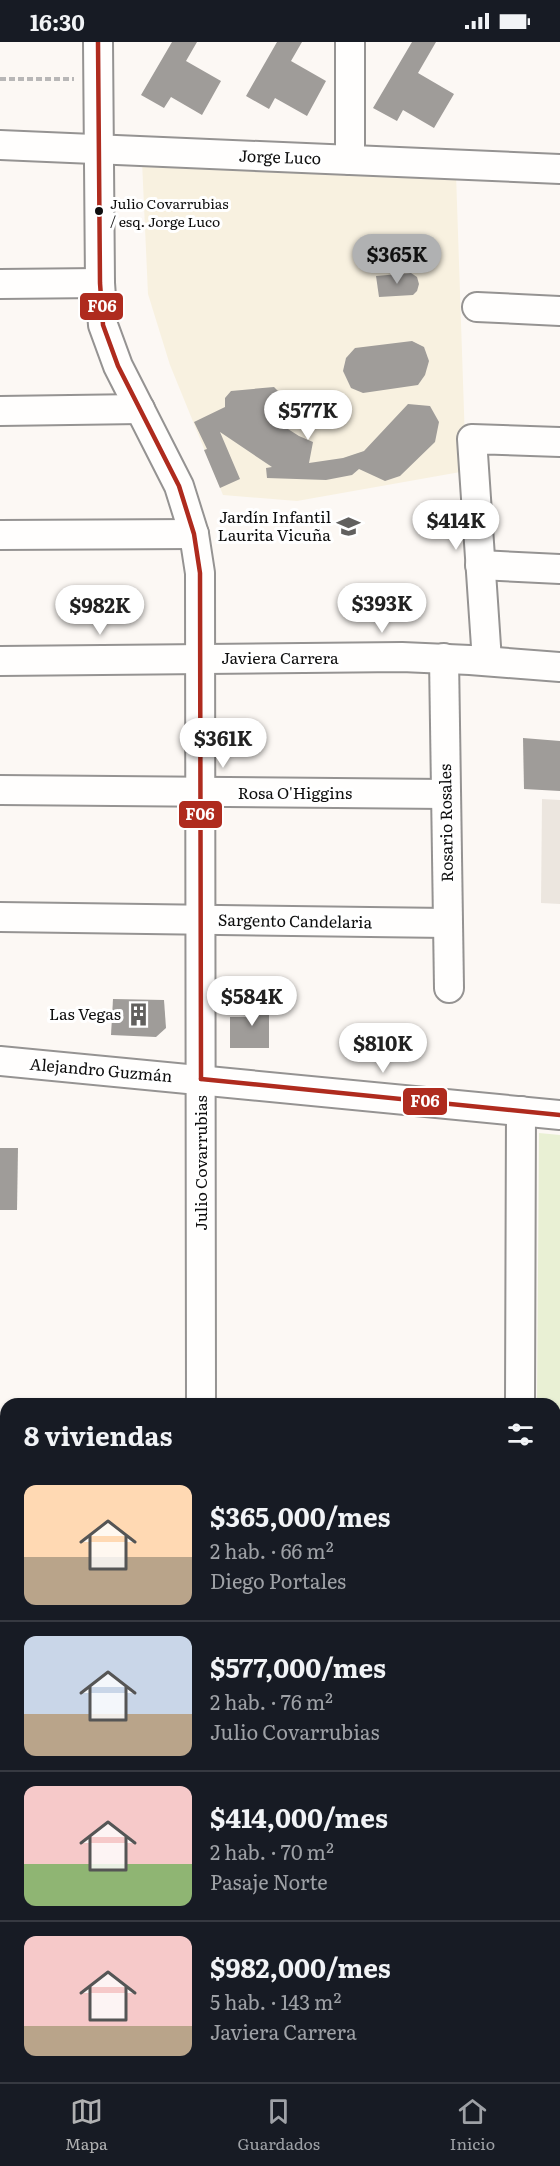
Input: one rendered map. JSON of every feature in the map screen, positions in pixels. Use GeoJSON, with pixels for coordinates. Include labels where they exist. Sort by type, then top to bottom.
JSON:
{"type":"FeatureCollection","features":[{"type":"Feature","properties":{"kind":"street","name":"Julio Covarrubias"},"geometry":{"type":"LineString","coordinates":[[98,42],[100,283],[103,325],[110,346],[179,486],[194,534],[200,573],[201,1398]]}},
{"type":"Feature","properties":{"kind":"street"},"geometry":{"type":"LineString","coordinates":[[350,42],[350,160]]}},
{"type":"Feature","properties":{"kind":"street","name":"Jorge Luco"},"geometry":{"type":"LineString","coordinates":[[0,145],[560,170]]}},
{"type":"Feature","properties":{"kind":"street"},"geometry":{"type":"LineString","coordinates":[[0,284],[100,283]]}},
{"type":"Feature","properties":{"kind":"street"},"geometry":{"type":"LineString","coordinates":[[477,307],[560,311]]}},
{"type":"Feature","properties":{"kind":"street"},"geometry":{"type":"LineString","coordinates":[[0,411],[140,409]]}},
{"type":"Feature","properties":{"kind":"street"},"geometry":{"type":"LineString","coordinates":[[487,661],[472,439],[560,442]]}},
{"type":"Feature","properties":{"kind":"street"},"geometry":{"type":"LineString","coordinates":[[0,535],[194,534]]}},
{"type":"Feature","properties":{"kind":"street"},"geometry":{"type":"LineString","coordinates":[[480,565],[560,569]]}},
{"type":"Feature","properties":{"kind":"street","name":"Javiera Carrera"},"geometry":{"type":"LineString","coordinates":[[0,661],[444,658],[560,668]]}},
{"type":"Feature","properties":{"kind":"street","name":"Rosario Rosales"},"geometry":{"type":"LineString","coordinates":[[444,658],[449,988]]}},
{"type":"Feature","properties":{"kind":"street","name":"Rosa O'Higgins"},"geometry":{"type":"LineString","coordinates":[[0,790],[446,794]]}},
{"type":"Feature","properties":{"kind":"street","name":"Sargento Candelaria"},"geometry":{"type":"LineString","coordinates":[[0,917],[447,922]]}},
{"type":"Feature","properties":{"kind":"street","name":"Alejandro Guzmán"},"geometry":{"type":"LineString","coordinates":[[0,1061],[560,1115]]}},
{"type":"Feature","properties":{"kind":"street"},"geometry":{"type":"LineString","coordinates":[[520,1398],[521,1111]]}},
{"type":"Feature","properties":{"kind":"path"},"geometry":{"type":"LineString","coordinates":[[0,79],[99,79]]}},
{"type":"Feature","properties":{"kind":"shaded area"},"geometry":{"type":"Polygon","coordinates":[[[142,161],[456,174],[466,471],[297,501],[223,495],[170,365],[148,294],[142,161]]]}},
{"type":"Feature","properties":{"kind":"shaded area"},"geometry":{"type":"Polygon","coordinates":[[[542,799],[560,800],[560,904],[541,903],[542,799]]]}},
{"type":"Feature","properties":{"kind":"green space"},"geometry":{"type":"Polygon","coordinates":[[[539,1133],[560,1135],[560,1398],[537,1398],[539,1133]]]}},
{"type":"Feature","properties":{"kind":"building"},"geometry":{"type":"Polygon","coordinates":[[[172,42],[197,42],[186,61],[221,81],[202,115],[171,97],[164,108],[141,95],[172,42]]]}},
{"type":"Feature","properties":{"kind":"building"},"geometry":{"type":"Polygon","coordinates":[[[277,42],[302,42],[291,61],[326,81],[307,116],[275,98],[269,109],[246,96],[277,42]]]}},
{"type":"Feature","properties":{"kind":"building"},"geometry":{"type":"Polygon","coordinates":[[[412,42],[436,42],[418,73],[454,94],[434,128],[403,110],[397,121],[373,108],[412,42]]]}},
{"type":"Feature","properties":{"kind":"building"},"geometry":{"type":"Polygon","coordinates":[[[411,273],[417,277],[419,284],[413,295],[379,297],[376,276],[411,273]]]}},
{"type":"Feature","properties":{"kind":"building"},"geometry":{"type":"Polygon","coordinates":[[[412,341],[424,347],[429,361],[425,375],[418,385],[363,393],[351,388],[343,371],[346,358],[355,348],[412,341]]]}},
{"type":"Feature","properties":{"kind":"building"},"geometry":{"type":"Polygon","coordinates":[[[274,387],[281,394],[285,405],[280,424],[313,442],[309,463],[343,458],[364,451],[408,404],[430,406],[439,422],[435,442],[400,476],[385,481],[359,469],[352,475],[326,480],[267,478],[266,468],[272,467],[220,432],[240,479],[220,488],[204,450],[207,449],[194,422],[225,407],[225,398],[231,391],[274,387]]]}},
{"type":"Feature","properties":{"kind":"building"},"geometry":{"type":"Polygon","coordinates":[[[523,738],[560,741],[560,791],[524,789],[523,738]]]}},
{"type":"Feature","properties":{"kind":"building","name":"Las Vegas"},"geometry":{"type":"Polygon","coordinates":[[[113,999],[164,1000],[166,1028],[156,1037],[111,1035],[113,999]]]}},
{"type":"Feature","properties":{"kind":"building"},"geometry":{"type":"Polygon","coordinates":[[[248,1000],[269,1000],[269,1048],[230,1048],[230,1017],[248,1017],[248,1000]]]}},
{"type":"Feature","properties":{"kind":"building"},"geometry":{"type":"Polygon","coordinates":[[[0,1148],[18,1148],[17,1210],[0,1210],[0,1148]]]}},
{"type":"Feature","properties":{"kind":"transit line","name":"F06"},"geometry":{"type":"LineString","coordinates":[[98,42],[100,283],[103,325],[118,366],[179,486],[194,534],[200,573],[201,1079]]}},
{"type":"Feature","properties":{"kind":"transit line","name":"F06"},"geometry":{"type":"LineString","coordinates":[[201,1079],[560,1115]]}},
{"type":"Feature","properties":{"kind":"place","name":"Julio Covarrubias / esq. Jorge Luco"},"geometry":{"type":"Point","coordinates":[99,211]}},
{"type":"Feature","properties":{"kind":"place","name":"Jardín Infantil Laurita Vicuña"},"geometry":{"type":"Point","coordinates":[349,526]}},
{"type":"Feature","properties":{"kind":"place","name":"Las Vegas"},"geometry":{"type":"Point","coordinates":[139,1014]}}]}
